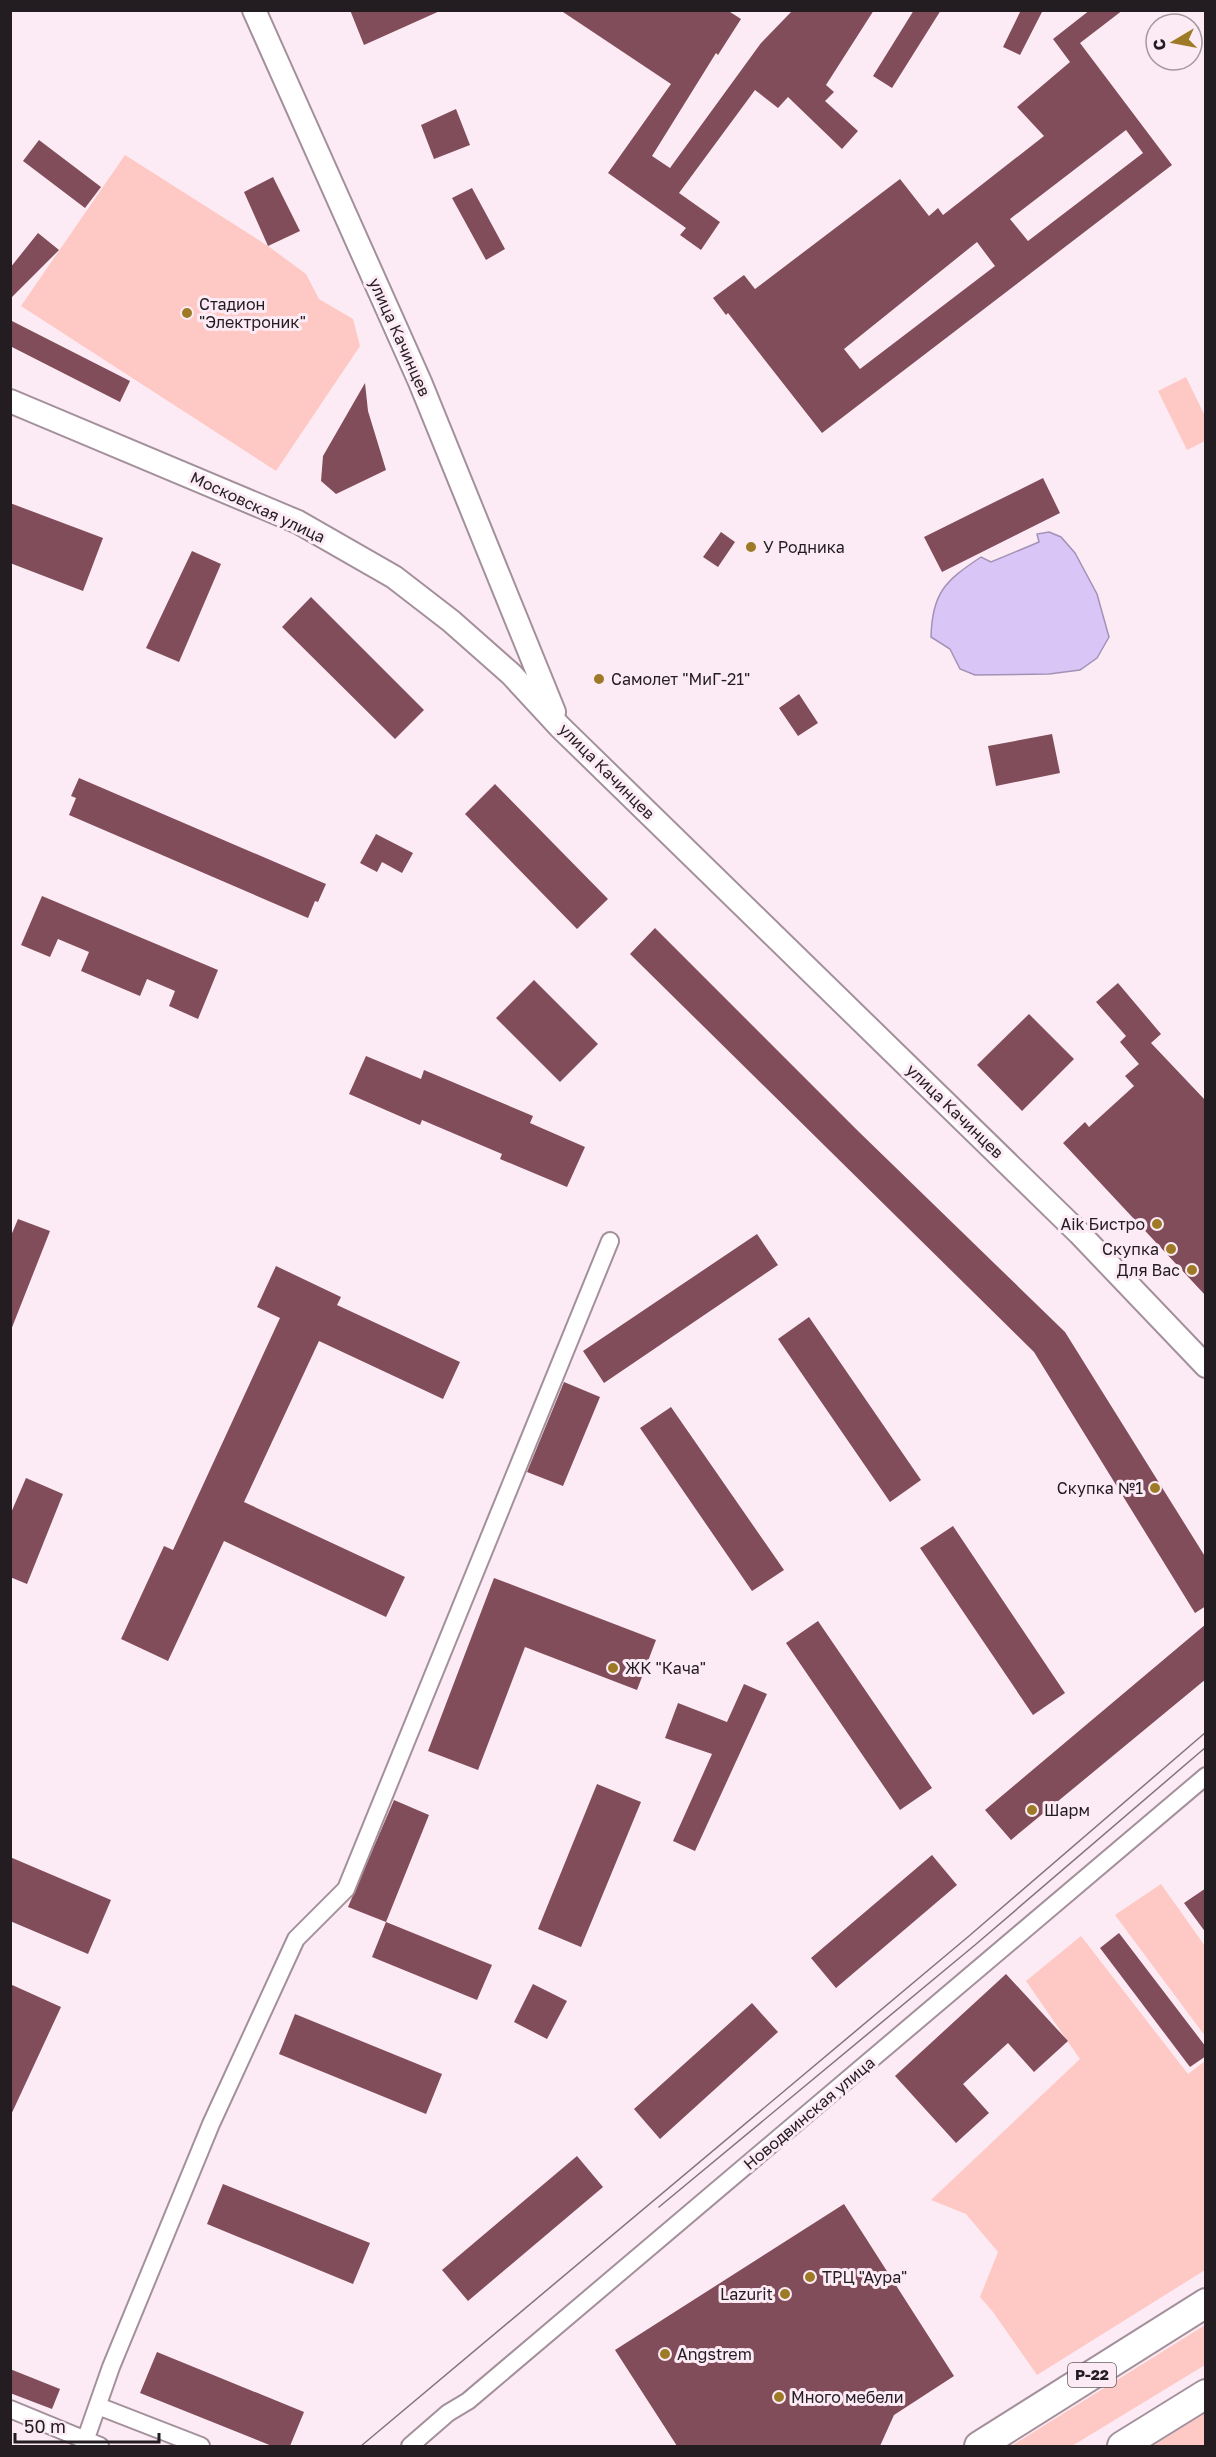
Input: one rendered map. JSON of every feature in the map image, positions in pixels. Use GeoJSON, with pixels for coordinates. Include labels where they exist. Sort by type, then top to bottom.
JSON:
{"type":"FeatureCollection","features":[{"type":"Feature","properties":{"kind":"highway","name":"Р-22"},"geometry":{"type":"LineString","coordinates":[[979,2446],[1206,2303]]}},
{"type":"Feature","properties":{"kind":"highway"},"geometry":{"type":"LineString","coordinates":[[1122,2446],[1206,2394]]}},
{"type":"Feature","properties":{"kind":"main road","name":"улица Качинцев"},"geometry":{"type":"LineString","coordinates":[[254,10],[420,382],[560,727],[1062,1216],[1206,1366]]}},
{"type":"Feature","properties":{"kind":"main road","name":"Московская улица"},"geometry":{"type":"LineString","coordinates":[[10,400],[298,522],[394,577],[451,621],[511,674],[560,727]]}},
{"type":"Feature","properties":{"kind":"street"},"geometry":{"type":"LineString","coordinates":[[10,2409],[93,2444],[98,2406],[111,2367],[211,2124],[296,1939],[346,1889],[610,1241]]}},
{"type":"Feature","properties":{"kind":"street","name":"Новодвинская улица"},"geometry":{"type":"LineString","coordinates":[[410,2446],[448,2413],[468,2401],[1206,1776]]}},
{"type":"Feature","properties":{"kind":"street"},"geometry":{"type":"LineString","coordinates":[[98,2406],[201,2446]]}},
{"type":"Feature","properties":{"kind":"shaded area","name":"Стадион \"Электроник\""},"geometry":{"type":"Polygon","coordinates":[[[125,155],[268,246],[306,274],[319,299],[353,319],[360,346],[276,471],[21,306],[125,155]]]}},
{"type":"Feature","properties":{"kind":"shaded area"},"geometry":{"type":"Polygon","coordinates":[[[1186,377],[1205,416],[1205,441],[1187,450],[1158,391],[1186,377]]]}},
{"type":"Feature","properties":{"kind":"shaded area"},"geometry":{"type":"Polygon","coordinates":[[[1049,532],[1061,537],[1075,553],[1097,594],[1109,637],[1097,658],[1080,670],[1049,674],[975,675],[960,669],[950,649],[931,637],[934,609],[943,590],[958,573],[981,557],[991,562],[1039,542],[1037,534],[1049,532]]]}},
{"type":"Feature","properties":{"kind":"shaded area"},"geometry":{"type":"Polygon","coordinates":[[[1161,1884],[1205,1946],[1205,2036],[1115,1915],[1161,1884]]]}},
{"type":"Feature","properties":{"kind":"shaded area"},"geometry":{"type":"Polygon","coordinates":[[[1081,1936],[1188,2074],[1205,2061],[1205,2270],[1037,2375],[980,2297],[998,2252],[966,2214],[931,2200],[1080,2059],[1026,1981],[1081,1936]]]}},
{"type":"Feature","properties":{"kind":"shaded area"},"geometry":{"type":"Polygon","coordinates":[[[1205,2325],[1205,2365],[1072,2446],[1011,2446],[1205,2325]]]}},
{"type":"Feature","properties":{"kind":"shaded area"},"geometry":{"type":"Polygon","coordinates":[[[1205,2413],[1205,2446],[1153,2446],[1205,2413]]]}},
{"type":"Feature","properties":{"kind":"building"},"geometry":{"type":"Polygon","coordinates":[[[350,10],[442,10],[364,45],[350,10]]]}},
{"type":"Feature","properties":{"kind":"building"},"geometry":{"type":"Polygon","coordinates":[[[560,10],[727,10],[741,19],[718,55],[716,53],[652,156],[670,168],[761,43],[793,10],[874,10],[826,85],[834,92],[825,101],[858,131],[842,149],[788,97],[778,108],[755,90],[679,193],[720,222],[701,250],[680,235],[686,228],[608,173],[671,84],[560,10]]]}},
{"type":"Feature","properties":{"kind":"building"},"geometry":{"type":"Polygon","coordinates":[[[914,10],[941,10],[892,88],[873,76],[914,10]]]}},
{"type":"Feature","properties":{"kind":"building"},"geometry":{"type":"Polygon","coordinates":[[[1021,10],[1043,10],[1020,55],[1003,47],[1021,10]]]}},
{"type":"Feature","properties":{"kind":"building"},"geometry":{"type":"Polygon","coordinates":[[[1090,10],[1123,10],[1080,43],[1172,165],[822,433],[728,313],[726,315],[713,298],[744,275],[755,289],[900,179],[929,216],[938,208],[943,215],[1044,136],[1017,107],[1070,62],[1053,39],[1090,10]],[[1126,130],[1010,219],[1028,241],[1143,153],[1126,130]],[[977,242],[844,349],[860,369],[995,266],[977,242]]]}},
{"type":"Feature","properties":{"kind":"building"},"geometry":{"type":"Polygon","coordinates":[[[456,109],[470,145],[434,159],[421,125],[456,109]]]}},
{"type":"Feature","properties":{"kind":"building"},"geometry":{"type":"Polygon","coordinates":[[[39,140],[101,187],[85,208],[23,161],[39,140]]]}},
{"type":"Feature","properties":{"kind":"building"},"geometry":{"type":"Polygon","coordinates":[[[273,177],[300,231],[268,246],[244,192],[273,177]]]}},
{"type":"Feature","properties":{"kind":"building"},"geometry":{"type":"Polygon","coordinates":[[[472,188],[505,249],[486,260],[452,198],[472,188]]]}},
{"type":"Feature","properties":{"kind":"building"},"geometry":{"type":"Polygon","coordinates":[[[38,233],[59,250],[10,299],[10,268],[38,233]]]}},
{"type":"Feature","properties":{"kind":"building"},"geometry":{"type":"Polygon","coordinates":[[[10,320],[130,381],[120,402],[10,346],[10,320]]]}},
{"type":"Feature","properties":{"kind":"building"},"geometry":{"type":"Polygon","coordinates":[[[365,383],[368,411],[386,470],[336,494],[321,481],[323,456],[365,383]]]}},
{"type":"Feature","properties":{"kind":"building"},"geometry":{"type":"Polygon","coordinates":[[[1043,478],[1060,513],[942,572],[924,537],[1043,478]]]}},
{"type":"Feature","properties":{"kind":"building"},"geometry":{"type":"Polygon","coordinates":[[[10,503],[103,538],[83,591],[10,563],[10,503]]]}},
{"type":"Feature","properties":{"kind":"building"},"geometry":{"type":"Polygon","coordinates":[[[721,532],[735,542],[718,567],[703,557],[721,532]]]}},
{"type":"Feature","properties":{"kind":"building"},"geometry":{"type":"Polygon","coordinates":[[[192,551],[221,564],[179,662],[146,648],[192,551]]]}},
{"type":"Feature","properties":{"kind":"building"},"geometry":{"type":"Polygon","coordinates":[[[311,597],[424,710],[395,739],[282,627],[311,597]]]}},
{"type":"Feature","properties":{"kind":"building"},"geometry":{"type":"Polygon","coordinates":[[[799,694],[818,723],[798,736],[779,708],[799,694]]]}},
{"type":"Feature","properties":{"kind":"building"},"geometry":{"type":"Polygon","coordinates":[[[1052,734],[1060,773],[996,786],[988,746],[1052,734]]]}},
{"type":"Feature","properties":{"kind":"building"},"geometry":{"type":"Polygon","coordinates":[[[79,778],[326,884],[318,902],[315,901],[308,918],[69,815],[76,798],[71,796],[79,778]]]}},
{"type":"Feature","properties":{"kind":"building"},"geometry":{"type":"Polygon","coordinates":[[[495,784],[608,899],[577,929],[465,814],[495,784]]]}},
{"type":"Feature","properties":{"kind":"building"},"geometry":{"type":"Polygon","coordinates":[[[376,834],[413,853],[402,873],[382,862],[377,872],[360,863],[376,834]]]}},
{"type":"Feature","properties":{"kind":"building"},"geometry":{"type":"Polygon","coordinates":[[[42,896],[218,970],[198,1019],[169,1006],[175,991],[147,979],[140,996],[81,971],[89,952],[58,939],[50,957],[21,945],[42,896]]]}},
{"type":"Feature","properties":{"kind":"building"},"geometry":{"type":"Polygon","coordinates":[[[655,928],[858,1131],[1065,1332],[1206,1558],[1206,1606],[1195,1613],[1034,1352],[630,954],[655,928]]]}},
{"type":"Feature","properties":{"kind":"building"},"geometry":{"type":"Polygon","coordinates":[[[534,980],[598,1044],[560,1082],[496,1018],[534,980]]]}},
{"type":"Feature","properties":{"kind":"building"},"geometry":{"type":"Polygon","coordinates":[[[1118,983],[1161,1034],[1151,1043],[1206,1101],[1206,1296],[1063,1143],[1085,1122],[1089,1127],[1134,1086],[1125,1076],[1139,1064],[1120,1042],[1126,1036],[1096,1002],[1118,983]]]}},
{"type":"Feature","properties":{"kind":"building"},"geometry":{"type":"Polygon","coordinates":[[[1029,1014],[1074,1059],[1022,1111],[977,1065],[1029,1014]]]}},
{"type":"Feature","properties":{"kind":"building"},"geometry":{"type":"Polygon","coordinates":[[[366,1056],[421,1079],[424,1070],[533,1116],[530,1123],[585,1147],[567,1187],[500,1159],[502,1154],[422,1120],[420,1125],[349,1094],[366,1056]]]}},
{"type":"Feature","properties":{"kind":"building"},"geometry":{"type":"Polygon","coordinates":[[[18,1219],[50,1231],[11,1330],[10,1238],[18,1219]]]}},
{"type":"Feature","properties":{"kind":"building"},"geometry":{"type":"Polygon","coordinates":[[[757,1234],[778,1265],[604,1383],[583,1351],[757,1234]]]}},
{"type":"Feature","properties":{"kind":"building"},"geometry":{"type":"Polygon","coordinates":[[[276,1266],[341,1297],[337,1305],[460,1362],[443,1399],[319,1341],[244,1502],[405,1577],[386,1617],[224,1541],[168,1661],[121,1639],[164,1546],[173,1550],[280,1318],[257,1307],[276,1266]]]}},
{"type":"Feature","properties":{"kind":"building"},"geometry":{"type":"Polygon","coordinates":[[[809,1317],[921,1480],[890,1502],[778,1339],[809,1317]]]}},
{"type":"Feature","properties":{"kind":"building"},"geometry":{"type":"Polygon","coordinates":[[[564,1382],[600,1397],[563,1486],[527,1472],[564,1382]]]}},
{"type":"Feature","properties":{"kind":"building"},"geometry":{"type":"Polygon","coordinates":[[[671,1407],[784,1570],[752,1591],[640,1428],[671,1407]]]}},
{"type":"Feature","properties":{"kind":"building"},"geometry":{"type":"Polygon","coordinates":[[[26,1478],[63,1494],[27,1584],[10,1577],[10,1515],[26,1478]]]}},
{"type":"Feature","properties":{"kind":"building"},"geometry":{"type":"Polygon","coordinates":[[[953,1526],[1065,1693],[1033,1715],[920,1548],[953,1526]]]}},
{"type":"Feature","properties":{"kind":"building","name":"ЖК \"Кача\""},"geometry":{"type":"Polygon","coordinates":[[[494,1578],[656,1640],[637,1690],[525,1647],[478,1770],[428,1751],[494,1578]]]}},
{"type":"Feature","properties":{"kind":"building"},"geometry":{"type":"Polygon","coordinates":[[[818,1621],[932,1788],[900,1810],[786,1643],[818,1621]]]}},
{"type":"Feature","properties":{"kind":"building"},"geometry":{"type":"Polygon","coordinates":[[[1206,1624],[1206,1679],[1011,1840],[985,1810],[1206,1624]]]}},
{"type":"Feature","properties":{"kind":"building"},"geometry":{"type":"Polygon","coordinates":[[[744,1684],[767,1694],[695,1851],[673,1841],[712,1754],[665,1738],[678,1703],[727,1722],[744,1684]]]}},
{"type":"Feature","properties":{"kind":"building"},"geometry":{"type":"Polygon","coordinates":[[[597,1784],[641,1802],[581,1947],[538,1929],[597,1784]]]}},
{"type":"Feature","properties":{"kind":"building"},"geometry":{"type":"Polygon","coordinates":[[[394,1800],[429,1815],[386,1922],[348,1907],[394,1800]]]}},
{"type":"Feature","properties":{"kind":"building"},"geometry":{"type":"Polygon","coordinates":[[[932,1855],[957,1885],[836,1988],[811,1958],[932,1855]]]}},
{"type":"Feature","properties":{"kind":"building"},"geometry":{"type":"Polygon","coordinates":[[[10,1857],[111,1900],[88,1954],[10,1921],[10,1857]]]}},
{"type":"Feature","properties":{"kind":"building"},"geometry":{"type":"Polygon","coordinates":[[[1206,1888],[1206,1933],[1184,1903],[1206,1888]]]}},
{"type":"Feature","properties":{"kind":"building"},"geometry":{"type":"Polygon","coordinates":[[[386,1922],[492,1965],[477,2000],[372,1957],[386,1922]]]}},
{"type":"Feature","properties":{"kind":"building"},"geometry":{"type":"Polygon","coordinates":[[[1119,1933],[1206,2047],[1206,2056],[1190,2067],[1100,1948],[1119,1933]]]}},
{"type":"Feature","properties":{"kind":"building"},"geometry":{"type":"Polygon","coordinates":[[[1006,1974],[1068,2041],[1034,2072],[1008,2043],[963,2084],[989,2113],[956,2143],[895,2076],[1006,1974]]]}},
{"type":"Feature","properties":{"kind":"building"},"geometry":{"type":"Polygon","coordinates":[[[10,1984],[61,2007],[10,2117],[10,1984]]]}},
{"type":"Feature","properties":{"kind":"building"},"geometry":{"type":"Polygon","coordinates":[[[533,1984],[567,2001],[547,2039],[514,2022],[533,1984]]]}},
{"type":"Feature","properties":{"kind":"building"},"geometry":{"type":"Polygon","coordinates":[[[752,2003],[778,2032],[660,2139],[634,2109],[752,2003]]]}},
{"type":"Feature","properties":{"kind":"building"},"geometry":{"type":"Polygon","coordinates":[[[295,2014],[442,2074],[426,2114],[279,2054],[295,2014]]]}},
{"type":"Feature","properties":{"kind":"building"},"geometry":{"type":"Polygon","coordinates":[[[577,2156],[603,2187],[468,2301],[442,2270],[577,2156]]]}},
{"type":"Feature","properties":{"kind":"building"},"geometry":{"type":"Polygon","coordinates":[[[223,2184],[370,2243],[353,2284],[207,2224],[223,2184]]]}},
{"type":"Feature","properties":{"kind":"building","name":"ТРЦ \"Аура\""},"geometry":{"type":"Polygon","coordinates":[[[844,2204],[954,2376],[894,2415],[880,2446],[677,2446],[615,2350],[844,2204]]]}},
{"type":"Feature","properties":{"kind":"building"},"geometry":{"type":"Polygon","coordinates":[[[157,2352],[304,2412],[290,2446],[272,2446],[140,2393],[157,2352]]]}},
{"type":"Feature","properties":{"kind":"building"},"geometry":{"type":"Polygon","coordinates":[[[10,2369],[60,2389],[52,2409],[10,2393],[10,2369]]]}},
{"type":"Feature","properties":{"kind":"tram line"},"geometry":{"type":"LineString","coordinates":[[361,2446],[969,1936],[1206,1732]]}},
{"type":"Feature","properties":{"kind":"tram line"},"geometry":{"type":"LineString","coordinates":[[659,2207],[975,1945],[1206,1747]]}},
{"type":"Feature","properties":{"kind":"place","name":"Стадион \"Электроник\""},"geometry":{"type":"Point","coordinates":[187,313]}},
{"type":"Feature","properties":{"kind":"place","name":"У Родника"},"geometry":{"type":"Point","coordinates":[751,547]}},
{"type":"Feature","properties":{"kind":"place","name":"Самолет \"МиГ-21\""},"geometry":{"type":"Point","coordinates":[599,679]}},
{"type":"Feature","properties":{"kind":"place","name":"Aik Бистро"},"geometry":{"type":"Point","coordinates":[1157,1224]}},
{"type":"Feature","properties":{"kind":"place","name":"Скупка"},"geometry":{"type":"Point","coordinates":[1171,1249]}},
{"type":"Feature","properties":{"kind":"place","name":"Для Вас"},"geometry":{"type":"Point","coordinates":[1192,1270]}},
{"type":"Feature","properties":{"kind":"place","name":"Скупка №1"},"geometry":{"type":"Point","coordinates":[1155,1488]}},
{"type":"Feature","properties":{"kind":"place","name":"ЖК \"Кача\""},"geometry":{"type":"Point","coordinates":[613,1668]}},
{"type":"Feature","properties":{"kind":"place","name":"Шарм"},"geometry":{"type":"Point","coordinates":[1032,1810]}},
{"type":"Feature","properties":{"kind":"place","name":"ТРЦ \"Аура\""},"geometry":{"type":"Point","coordinates":[810,2277]}},
{"type":"Feature","properties":{"kind":"place","name":"Lazurit"},"geometry":{"type":"Point","coordinates":[785,2294]}},
{"type":"Feature","properties":{"kind":"place","name":"Angstrem"},"geometry":{"type":"Point","coordinates":[665,2354]}},
{"type":"Feature","properties":{"kind":"place","name":"Много мебели"},"geometry":{"type":"Point","coordinates":[779,2397]}}]}
